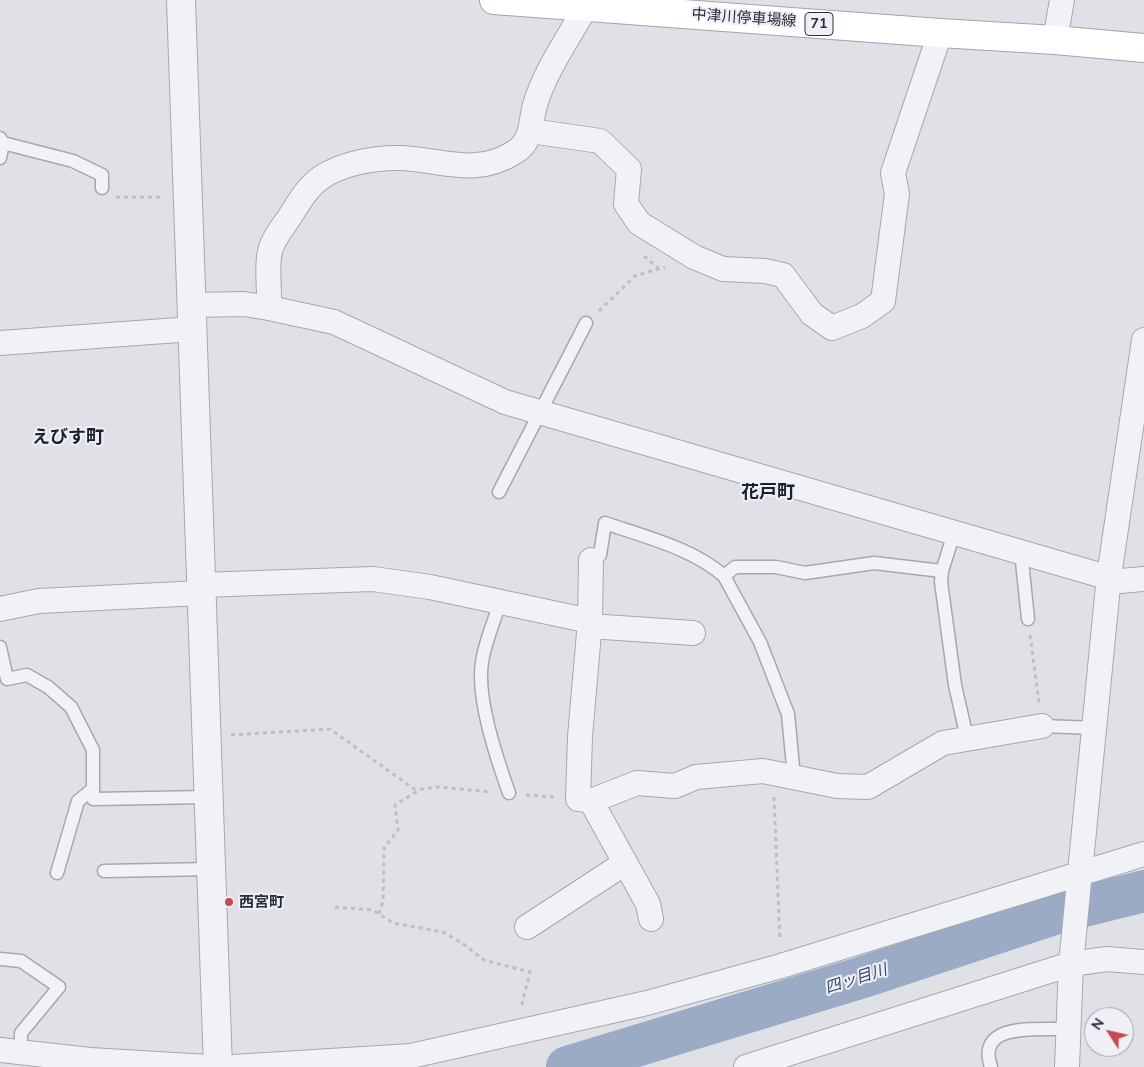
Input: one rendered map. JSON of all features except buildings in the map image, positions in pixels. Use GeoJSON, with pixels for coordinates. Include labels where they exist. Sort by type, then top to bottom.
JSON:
{"type":"FeatureCollection","features":[{"type":"Feature","properties":{"kind":"main road","name":"中津川停車場線"},"geometry":{"type":"LineString","coordinates":[[504,0],[585,8],[619,4],[940,33],[1144,48]]}},
{"type":"Feature","properties":{"kind":"street"},"geometry":{"type":"LineString","coordinates":[[181,0],[218,1067]]}},
{"type":"Feature","properties":{"kind":"street"},"geometry":{"type":"LineString","coordinates":[[1055,40],[1062,0]]}},
{"type":"Feature","properties":{"kind":"street"},"geometry":{"type":"LineString","coordinates":[[269,308],[270,251],[275,239],[304,195],[321,177],[344,167],[380,159],[402,158],[471,167],[485,164],[516,152],[523,145],[531,131],[534,106],[542,86],[585,8]]}},
{"type":"Feature","properties":{"kind":"street"},"geometry":{"type":"LineString","coordinates":[[531,131],[600,141],[629,169],[626,204],[639,223],[694,257],[724,270],[765,271],[783,275],[812,314],[832,328],[862,316],[883,301],[897,194],[893,173],[940,33]]}},
{"type":"Feature","properties":{"kind":"street"},"geometry":{"type":"LineString","coordinates":[[0,343],[192,317],[244,304],[269,308],[334,322],[505,402],[954,533],[1109,576],[1120,581],[1144,579]]}},
{"type":"Feature","properties":{"kind":"street"},"geometry":{"type":"LineString","coordinates":[[1067,1067],[1071,964],[1109,576],[1144,340]]}},
{"type":"Feature","properties":{"kind":"street"},"geometry":{"type":"LineString","coordinates":[[592,560],[580,737],[585,800],[625,863],[648,904],[651,919]]}},
{"type":"Feature","properties":{"kind":"street"},"geometry":{"type":"LineString","coordinates":[[0,609],[39,601],[373,579],[430,587],[589,624],[693,633]]}},
{"type":"Feature","properties":{"kind":"street"},"geometry":{"type":"LineString","coordinates":[[585,800],[637,783],[675,786],[696,777],[763,771],[837,786],[868,787],[943,743],[1042,726]]}},
{"type":"Feature","properties":{"kind":"street"},"geometry":{"type":"LineString","coordinates":[[233,1067],[411,1056],[647,1003],[782,966],[1144,854]]}},
{"type":"Feature","properties":{"kind":"street"},"geometry":{"type":"LineString","coordinates":[[527,927],[625,863]]}},
{"type":"Feature","properties":{"kind":"street"},"geometry":{"type":"LineString","coordinates":[[746,1067],[1071,964],[1107,959],[1144,962]]}},
{"type":"Feature","properties":{"kind":"street"},"geometry":{"type":"LineString","coordinates":[[10,1051],[90,1060],[208,1067]]}},
{"type":"Feature","properties":{"kind":"lane"},"geometry":{"type":"LineString","coordinates":[[0,158],[2,141],[73,161],[102,175],[102,188]]}},
{"type":"Feature","properties":{"kind":"lane"},"geometry":{"type":"LineString","coordinates":[[499,492],[586,323]]}},
{"type":"Feature","properties":{"kind":"lane"},"geometry":{"type":"LineString","coordinates":[[592,560],[600,555],[605,524],[665,543],[716,569],[724,576],[760,642],[788,714],[784,775]]}},
{"type":"Feature","properties":{"kind":"lane"},"geometry":{"type":"LineString","coordinates":[[954,533],[942,571],[941,582],[955,685],[967,738]]}},
{"type":"Feature","properties":{"kind":"lane"},"geometry":{"type":"LineString","coordinates":[[1021,552],[1028,619]]}},
{"type":"Feature","properties":{"kind":"lane"},"geometry":{"type":"LineString","coordinates":[[724,576],[735,568],[776,568],[805,573],[874,563],[942,571]]}},
{"type":"Feature","properties":{"kind":"lane"},"geometry":{"type":"LineString","coordinates":[[500,602],[482,661],[480,678],[497,760],[509,794]]}},
{"type":"Feature","properties":{"kind":"lane"},"geometry":{"type":"LineString","coordinates":[[0,647],[7,679],[27,675],[48,687],[71,707],[93,750],[93,799],[208,797]]}},
{"type":"Feature","properties":{"kind":"lane"},"geometry":{"type":"LineString","coordinates":[[1042,726],[1095,728]]}},
{"type":"Feature","properties":{"kind":"lane"},"geometry":{"type":"LineString","coordinates":[[57,873],[78,801],[93,789]]}},
{"type":"Feature","properties":{"kind":"lane"},"geometry":{"type":"LineString","coordinates":[[104,870],[211,869]]}},
{"type":"Feature","properties":{"kind":"lane"},"geometry":{"type":"LineString","coordinates":[[0,959],[21,961],[59,987],[21,1033],[10,1051]]}},
{"type":"Feature","properties":{"kind":"lane"},"geometry":{"type":"LineString","coordinates":[[991,1067],[987,1055],[989,1046],[996,1038],[1011,1030],[1068,1030]]}},
{"type":"Feature","properties":{"kind":"path"},"geometry":{"type":"LineString","coordinates":[[102,188],[106,197],[189,197]]}},
{"type":"Feature","properties":{"kind":"path"},"geometry":{"type":"LineString","coordinates":[[586,323],[634,276],[694,257]]}},
{"type":"Feature","properties":{"kind":"path"},"geometry":{"type":"LineString","coordinates":[[1028,619],[1042,726]]}},
{"type":"Feature","properties":{"kind":"path"},"geometry":{"type":"LineString","coordinates":[[206,736],[330,729],[417,791]]}},
{"type":"Feature","properties":{"kind":"path"},"geometry":{"type":"LineString","coordinates":[[782,966],[784,775]]}},
{"type":"Feature","properties":{"kind":"path"},"geometry":{"type":"LineString","coordinates":[[379,914],[383,902],[384,848],[398,830],[395,805],[417,791],[439,787],[585,800]]}},
{"type":"Feature","properties":{"kind":"path"},"geometry":{"type":"LineString","coordinates":[[335,907],[373,910],[393,923],[443,932],[462,943],[484,960],[530,972],[515,1032]]}},
{"type":"Feature","properties":{"kind":"waterway","name":"四ッ目川"},"geometry":{"type":"LineString","coordinates":[[567,1067],[860,978],[1060,912],[1144,891]]}},
{"type":"Feature","properties":{"kind":"place","name":"西宮町"},"geometry":{"type":"Point","coordinates":[229,902]}},
{"type":"Feature","properties":{"kind":"district","name":"えびす町"},"geometry":{"type":"Point","coordinates":[68,438]}},
{"type":"Feature","properties":{"kind":"district","name":"花戸町"},"geometry":{"type":"Point","coordinates":[768,493]}}]}
